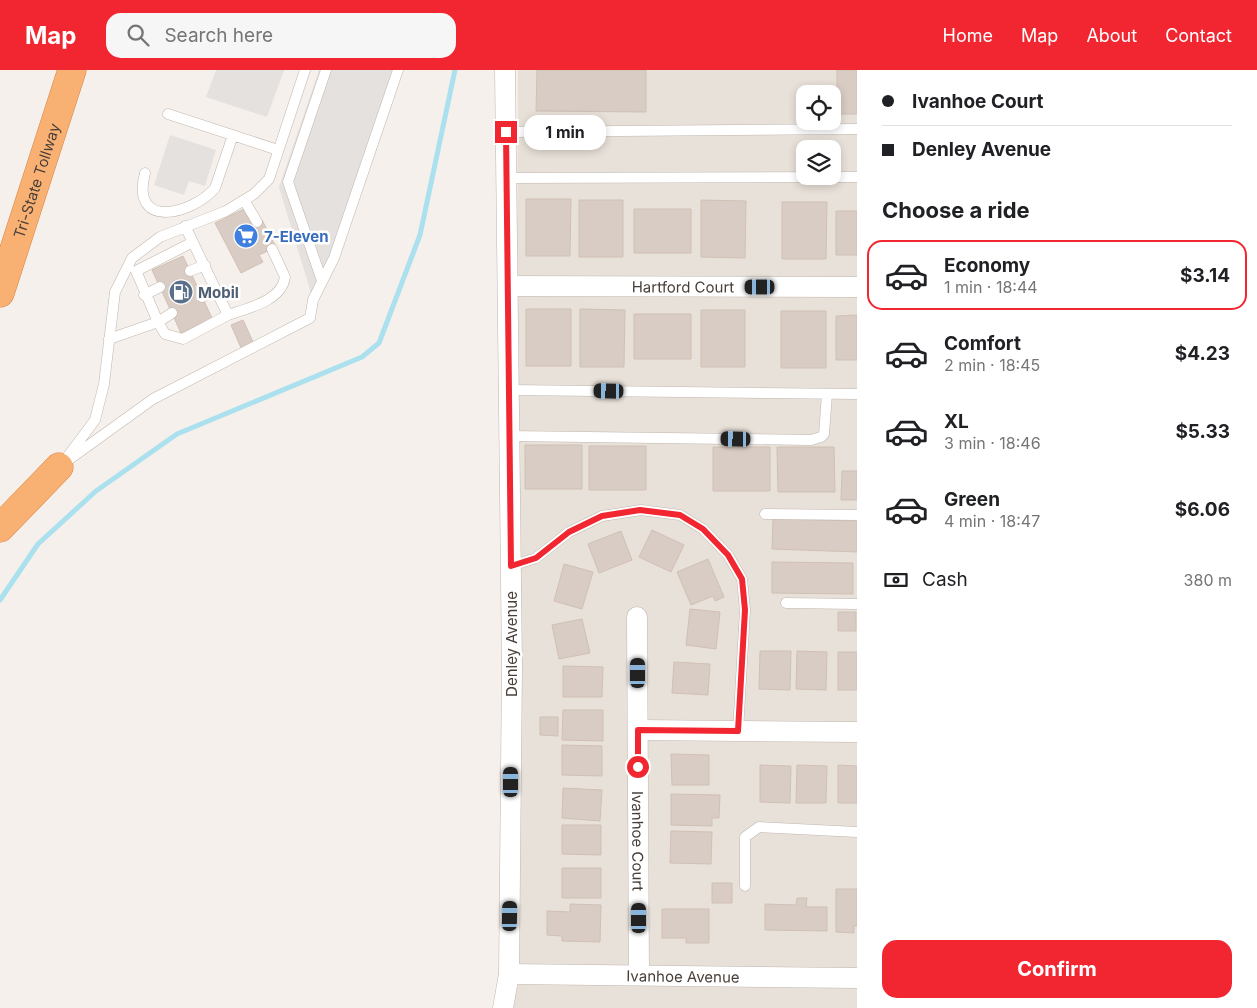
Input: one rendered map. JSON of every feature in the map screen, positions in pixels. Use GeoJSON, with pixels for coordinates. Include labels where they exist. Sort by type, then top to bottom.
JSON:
{"type":"FeatureCollection","features":[{"type":"Feature","properties":{"kind":"highway","name":"Tri-State Tollway"},"geometry":{"type":"LineString","coordinates":[[0,293],[72,70]]}},
{"type":"Feature","properties":{"kind":"highway"},"geometry":{"type":"LineString","coordinates":[[0,528],[60,467]]}},
{"type":"Feature","properties":{"kind":"street","name":"Denley Avenue"},"geometry":{"type":"LineString","coordinates":[[503,1008],[509,974],[511,566],[505,70]]}},
{"type":"Feature","properties":{"kind":"street","name":"Hartford Court"},"geometry":{"type":"LineString","coordinates":[[509,286],[857,287]]}},
{"type":"Feature","properties":{"kind":"street","name":"Ivanhoe Court"},"geometry":{"type":"LineString","coordinates":[[637,617],[639,975]]}},
{"type":"Feature","properties":{"kind":"street"},"geometry":{"type":"LineString","coordinates":[[638,730],[857,732]]}},
{"type":"Feature","properties":{"kind":"street","name":"Ivanhoe Avenue"},"geometry":{"type":"LineString","coordinates":[[509,974],[857,978]]}},
{"type":"Feature","properties":{"kind":"lane"},"geometry":{"type":"LineString","coordinates":[[60,467],[95,420],[104,384],[115,292],[132,258],[160,237],[226,211],[244,200],[268,179],[304,70]]}},
{"type":"Feature","properties":{"kind":"lane"},"geometry":{"type":"LineString","coordinates":[[322,281],[288,182],[326,70]]}},
{"type":"Feature","properties":{"kind":"lane"},"geometry":{"type":"LineString","coordinates":[[60,467],[154,400],[310,318],[313,300],[334,258],[398,70]]}},
{"type":"Feature","properties":{"kind":"lane"},"geometry":{"type":"LineString","coordinates":[[168,114],[278,150]]}},
{"type":"Feature","properties":{"kind":"lane"},"geometry":{"type":"LineString","coordinates":[[506,132],[857,129]]}},
{"type":"Feature","properties":{"kind":"lane"},"geometry":{"type":"LineString","coordinates":[[145,173],[143,198],[146,205],[156,211],[175,212],[210,194],[215,188],[233,135]]}},
{"type":"Feature","properties":{"kind":"lane"},"geometry":{"type":"LineString","coordinates":[[507,178],[857,178]]}},
{"type":"Feature","properties":{"kind":"lane"},"geometry":{"type":"LineString","coordinates":[[244,200],[257,222]]}},
{"type":"Feature","properties":{"kind":"lane"},"geometry":{"type":"LineString","coordinates":[[185,226],[228,315]]}},
{"type":"Feature","properties":{"kind":"lane"},"geometry":{"type":"LineString","coordinates":[[192,242],[136,272],[144,295],[165,334],[183,338],[228,315],[263,302],[280,292],[285,277],[272,249]]}},
{"type":"Feature","properties":{"kind":"lane"},"geometry":{"type":"LineString","coordinates":[[190,271],[205,265]]}},
{"type":"Feature","properties":{"kind":"lane"},"geometry":{"type":"LineString","coordinates":[[144,295],[160,287]]}},
{"type":"Feature","properties":{"kind":"lane"},"geometry":{"type":"LineString","coordinates":[[202,297],[216,290]]}},
{"type":"Feature","properties":{"kind":"lane"},"geometry":{"type":"LineString","coordinates":[[109,339],[158,322],[172,313]]}},
{"type":"Feature","properties":{"kind":"lane"},"geometry":{"type":"LineString","coordinates":[[510,390],[857,394]]}},
{"type":"Feature","properties":{"kind":"lane"},"geometry":{"type":"LineString","coordinates":[[510,436],[811,440],[820,438],[824,434],[828,394]]}},
{"type":"Feature","properties":{"kind":"lane"},"geometry":{"type":"LineString","coordinates":[[511,566],[536,558],[569,532],[602,516],[640,510],[680,515],[703,529],[728,555],[742,579],[745,610],[738,731]]}},
{"type":"Feature","properties":{"kind":"lane"},"geometry":{"type":"LineString","coordinates":[[765,514],[857,515]]}},
{"type":"Feature","properties":{"kind":"lane"},"geometry":{"type":"LineString","coordinates":[[786,603],[857,604]]}},
{"type":"Feature","properties":{"kind":"lane"},"geometry":{"type":"LineString","coordinates":[[745,886],[745,837],[758,828],[857,832]]}},
{"type":"Feature","properties":{"kind":"shaded area"},"geometry":{"type":"Polygon","coordinates":[[[216,70],[284,70],[267,117],[206,97],[216,70]]]}},
{"type":"Feature","properties":{"kind":"shaded area"},"geometry":{"type":"Polygon","coordinates":[[[319,70],[398,70],[334,258],[313,300],[279,187],[319,70]]]}},
{"type":"Feature","properties":{"kind":"shaded area"},"geometry":{"type":"Polygon","coordinates":[[[518,70],[857,70],[857,1008],[509,1008],[513,991],[518,70]]]}},
{"type":"Feature","properties":{"kind":"shaded area"},"geometry":{"type":"Polygon","coordinates":[[[170,135],[216,150],[205,186],[189,181],[184,195],[154,185],[170,135]]]}},
{"type":"Feature","properties":{"kind":"building"},"geometry":{"type":"Polygon","coordinates":[[[537,70],[646,70],[646,112],[536,111],[537,70]]]}},
{"type":"Feature","properties":{"kind":"building"},"geometry":{"type":"Polygon","coordinates":[[[837,70],[857,70],[857,114],[841,114],[841,85],[837,85],[837,70]]]}},
{"type":"Feature","properties":{"kind":"building"},"geometry":{"type":"Polygon","coordinates":[[[526,199],[571,199],[570,256],[526,256],[526,199]]]}},
{"type":"Feature","properties":{"kind":"building"},"geometry":{"type":"Polygon","coordinates":[[[579,200],[623,200],[623,257],[579,257],[579,200]]]}},
{"type":"Feature","properties":{"kind":"building"},"geometry":{"type":"Polygon","coordinates":[[[701,200],[746,201],[745,258],[701,257],[701,200]]]}},
{"type":"Feature","properties":{"kind":"building"},"geometry":{"type":"Polygon","coordinates":[[[782,202],[827,202],[826,259],[782,259],[782,202]]]}},
{"type":"Feature","properties":{"kind":"building","name":"7-Eleven"},"geometry":{"type":"Polygon","coordinates":[[[244,209],[252,225],[262,220],[276,247],[259,255],[263,262],[241,273],[215,223],[244,209]]]}},
{"type":"Feature","properties":{"kind":"building"},"geometry":{"type":"Polygon","coordinates":[[[634,209],[691,209],[691,253],[634,253],[634,209]]]}},
{"type":"Feature","properties":{"kind":"building"},"geometry":{"type":"Polygon","coordinates":[[[836,211],[857,211],[857,255],[836,255],[836,211]]]}},
{"type":"Feature","properties":{"kind":"building","name":"Mobil"},"geometry":{"type":"Polygon","coordinates":[[[183,256],[212,318],[181,333],[152,270],[183,256]]]}},
{"type":"Feature","properties":{"kind":"building"},"geometry":{"type":"Polygon","coordinates":[[[526,309],[571,309],[571,366],[526,366],[526,309]]]}},
{"type":"Feature","properties":{"kind":"building"},"geometry":{"type":"Polygon","coordinates":[[[580,309],[625,310],[624,367],[580,367],[580,309]]]}},
{"type":"Feature","properties":{"kind":"building"},"geometry":{"type":"Polygon","coordinates":[[[701,310],[745,310],[745,367],[701,367],[701,310]]]}},
{"type":"Feature","properties":{"kind":"building"},"geometry":{"type":"Polygon","coordinates":[[[781,311],[826,311],[826,368],[781,368],[781,311]]]}},
{"type":"Feature","properties":{"kind":"building"},"geometry":{"type":"Polygon","coordinates":[[[634,314],[691,314],[691,359],[634,359],[634,314]]]}},
{"type":"Feature","properties":{"kind":"building"},"geometry":{"type":"Polygon","coordinates":[[[857,315],[857,360],[836,360],[836,316],[857,315]]]}},
{"type":"Feature","properties":{"kind":"building","name":"Mobil"},"geometry":{"type":"Polygon","coordinates":[[[243,320],[254,344],[242,350],[231,325],[243,320]]]}},
{"type":"Feature","properties":{"kind":"building"},"geometry":{"type":"Polygon","coordinates":[[[525,445],[582,445],[582,489],[525,489],[525,445]]]}},
{"type":"Feature","properties":{"kind":"building"},"geometry":{"type":"Polygon","coordinates":[[[589,446],[646,446],[646,490],[589,490],[589,446]]]}},
{"type":"Feature","properties":{"kind":"building"},"geometry":{"type":"Polygon","coordinates":[[[713,447],[770,447],[770,491],[713,491],[713,447]]]}},
{"type":"Feature","properties":{"kind":"building"},"geometry":{"type":"Polygon","coordinates":[[[777,447],[834,447],[835,492],[778,492],[777,447]]]}},
{"type":"Feature","properties":{"kind":"building"},"geometry":{"type":"Polygon","coordinates":[[[842,471],[857,471],[857,500],[841,500],[842,471]]]}},
{"type":"Feature","properties":{"kind":"building"},"geometry":{"type":"Polygon","coordinates":[[[773,519],[857,521],[857,552],[772,549],[773,519]]]}},
{"type":"Feature","properties":{"kind":"building"},"geometry":{"type":"Polygon","coordinates":[[[652,530],[684,545],[671,572],[639,557],[652,530]]]}},
{"type":"Feature","properties":{"kind":"building"},"geometry":{"type":"Polygon","coordinates":[[[621,531],[632,560],[599,573],[588,544],[621,531]]]}},
{"type":"Feature","properties":{"kind":"building"},"geometry":{"type":"Polygon","coordinates":[[[708,559],[724,597],[715,601],[713,596],[691,605],[677,572],[708,559]]]}},
{"type":"Feature","properties":{"kind":"building"},"geometry":{"type":"Polygon","coordinates":[[[772,562],[853,563],[853,594],[772,593],[772,562]]]}},
{"type":"Feature","properties":{"kind":"building"},"geometry":{"type":"Polygon","coordinates":[[[564,564],[593,572],[582,609],[554,601],[564,564]]]}},
{"type":"Feature","properties":{"kind":"building"},"geometry":{"type":"Polygon","coordinates":[[[690,609],[720,612],[716,649],[686,645],[690,609]]]}},
{"type":"Feature","properties":{"kind":"building"},"geometry":{"type":"Polygon","coordinates":[[[838,612],[856,612],[856,631],[838,631],[838,612]]]}},
{"type":"Feature","properties":{"kind":"building"},"geometry":{"type":"Polygon","coordinates":[[[582,619],[590,653],[559,659],[552,625],[582,619]]]}},
{"type":"Feature","properties":{"kind":"building"},"geometry":{"type":"Polygon","coordinates":[[[760,651],[791,651],[790,690],[759,689],[760,651]]]}},
{"type":"Feature","properties":{"kind":"building"},"geometry":{"type":"Polygon","coordinates":[[[797,651],[827,652],[826,690],[796,689],[797,651]]]}},
{"type":"Feature","properties":{"kind":"building"},"geometry":{"type":"Polygon","coordinates":[[[838,652],[857,652],[857,690],[838,690],[838,652]]]}},
{"type":"Feature","properties":{"kind":"building"},"geometry":{"type":"Polygon","coordinates":[[[674,662],[710,664],[708,695],[672,693],[674,662]]]}},
{"type":"Feature","properties":{"kind":"building"},"geometry":{"type":"Polygon","coordinates":[[[563,666],[603,667],[602,697],[563,697],[563,666]]]}},
{"type":"Feature","properties":{"kind":"building"},"geometry":{"type":"Polygon","coordinates":[[[563,710],[603,710],[603,741],[562,740],[563,710]]]}},
{"type":"Feature","properties":{"kind":"building"},"geometry":{"type":"Polygon","coordinates":[[[540,717],[558,717],[558,736],[540,735],[540,717]]]}},
{"type":"Feature","properties":{"kind":"building"},"geometry":{"type":"Polygon","coordinates":[[[562,745],[602,746],[602,776],[562,775],[562,745]]]}},
{"type":"Feature","properties":{"kind":"building"},"geometry":{"type":"Polygon","coordinates":[[[671,754],[709,755],[709,785],[672,785],[671,754]]]}},
{"type":"Feature","properties":{"kind":"building"},"geometry":{"type":"Polygon","coordinates":[[[760,765],[791,766],[790,803],[760,802],[760,765]]]}},
{"type":"Feature","properties":{"kind":"building"},"geometry":{"type":"Polygon","coordinates":[[[797,765],[827,766],[826,803],[796,803],[797,765]]]}},
{"type":"Feature","properties":{"kind":"building"},"geometry":{"type":"Polygon","coordinates":[[[838,765],[857,766],[857,803],[838,803],[838,765]]]}},
{"type":"Feature","properties":{"kind":"building"},"geometry":{"type":"Polygon","coordinates":[[[563,788],[602,790],[600,821],[562,818],[563,788]]]}},
{"type":"Feature","properties":{"kind":"building"},"geometry":{"type":"Polygon","coordinates":[[[671,794],[720,795],[719,818],[712,818],[712,826],[671,825],[671,794]]]}},
{"type":"Feature","properties":{"kind":"building"},"geometry":{"type":"Polygon","coordinates":[[[562,825],[601,825],[601,855],[562,854],[562,825]]]}},
{"type":"Feature","properties":{"kind":"building"},"geometry":{"type":"Polygon","coordinates":[[[671,831],[712,832],[711,864],[670,863],[671,831]]]}},
{"type":"Feature","properties":{"kind":"building"},"geometry":{"type":"Polygon","coordinates":[[[562,868],[601,868],[601,898],[562,898],[562,868]]]}},
{"type":"Feature","properties":{"kind":"building"},"geometry":{"type":"Polygon","coordinates":[[[712,883],[732,883],[732,903],[712,903],[712,883]]]}},
{"type":"Feature","properties":{"kind":"building"},"geometry":{"type":"Polygon","coordinates":[[[836,889],[857,889],[857,926],[854,926],[854,933],[836,932],[836,889]]]}},
{"type":"Feature","properties":{"kind":"building"},"geometry":{"type":"Polygon","coordinates":[[[797,898],[807,898],[806,907],[827,907],[827,931],[765,930],[765,904],[796,905],[797,898]]]}},
{"type":"Feature","properties":{"kind":"building"},"geometry":{"type":"Polygon","coordinates":[[[570,904],[601,905],[600,942],[562,941],[562,936],[547,935],[547,911],[570,912],[570,904]]]}},
{"type":"Feature","properties":{"kind":"building"},"geometry":{"type":"Polygon","coordinates":[[[662,909],[709,909],[709,943],[686,943],[686,938],[662,938],[662,909]]]}},
{"type":"Feature","properties":{"kind":"waterway"},"geometry":{"type":"LineString","coordinates":[[0,600],[38,544],[96,491],[177,434],[362,357],[379,343],[420,235],[455,70]]}},
{"type":"Feature","properties":{"kind":"place","name":"7-Eleven"},"geometry":{"type":"Point","coordinates":[246,236]}},
{"type":"Feature","properties":{"kind":"place","name":"Mobil"},"geometry":{"type":"Point","coordinates":[181,292]}},
{"type":"Feature","properties":{"kind":"route"},"geometry":{"type":"LineString","coordinates":[[506,132],[511,566],[536,558],[569,532],[602,516],[640,510],[680,515],[703,529],[728,555],[742,579],[745,610],[738,731],[638,730],[638,767]]}}]}
